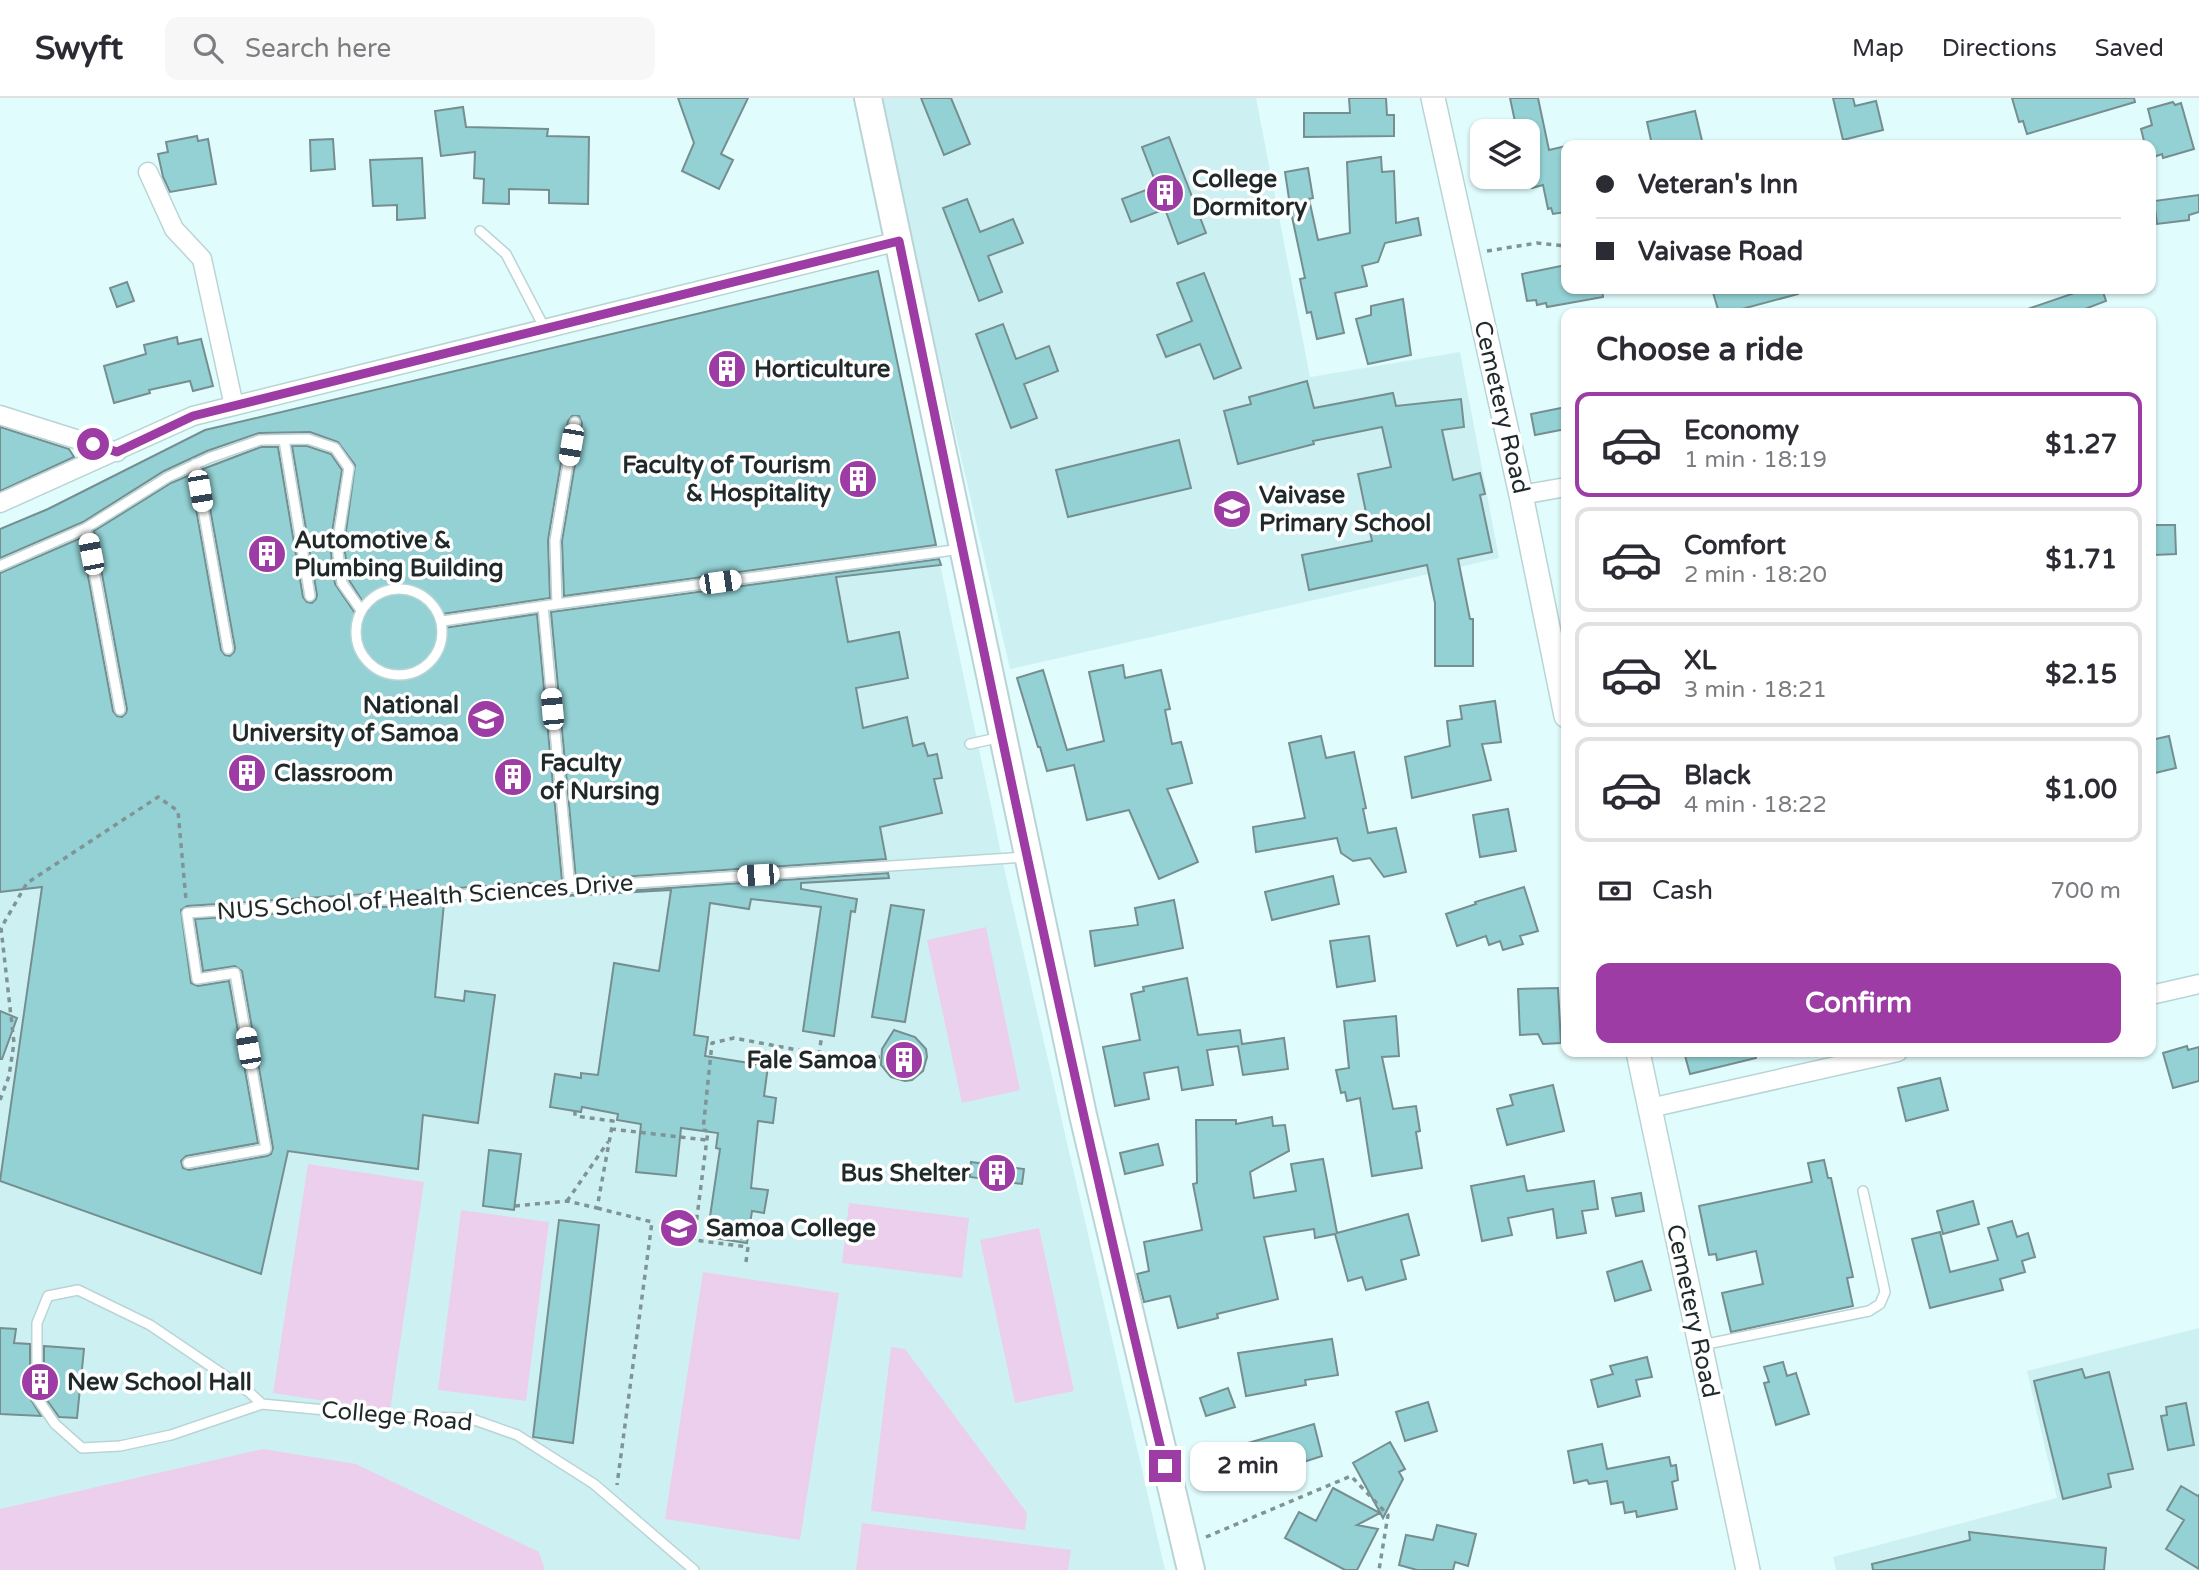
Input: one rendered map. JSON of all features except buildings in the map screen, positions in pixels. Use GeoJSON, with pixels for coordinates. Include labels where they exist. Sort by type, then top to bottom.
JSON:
{"type":"FeatureCollection","features":[{"type":"Feature","properties":{"kind":"main road"},"geometry":{"type":"LineString","coordinates":[[868,98],[1098,1187],[1188,1558]]}},
{"type":"Feature","properties":{"kind":"street","name":"Cemetery Road"},"geometry":{"type":"LineString","coordinates":[[1433,98],[1521,495],[1561,691]]}},
{"type":"Feature","properties":{"kind":"street"},"geometry":{"type":"LineString","coordinates":[[148,172],[174,229],[202,259],[234,406]]}},
{"type":"Feature","properties":{"kind":"street"},"geometry":{"type":"LineString","coordinates":[[0,503],[193,416],[899,241]]}},
{"type":"Feature","properties":{"kind":"street"},"geometry":{"type":"LineString","coordinates":[[0,415],[117,452]]}},
{"type":"Feature","properties":{"kind":"street"},"geometry":{"type":"LineString","coordinates":[[1521,495],[1561,488]]}},
{"type":"Feature","properties":{"kind":"street"},"geometry":{"type":"LineString","coordinates":[[2156,994],[2199,984]]}},
{"type":"Feature","properties":{"kind":"street","name":"Cemetery Road"},"geometry":{"type":"LineString","coordinates":[[1639,1057],[1748,1570]]}},
{"type":"Feature","properties":{"kind":"street"},"geometry":{"type":"LineString","coordinates":[[1650,1108],[1876,1057]]}},
{"type":"Feature","properties":{"kind":"lane"},"geometry":{"type":"LineString","coordinates":[[480,231],[506,254],[545,329]]}},
{"type":"Feature","properties":{"kind":"lane"},"geometry":{"type":"LineString","coordinates":[[557,604],[555,541],[575,422]]}},
{"type":"Feature","properties":{"kind":"lane"},"geometry":{"type":"LineString","coordinates":[[0,566],[86,528],[168,477],[195,464],[260,440],[308,439],[335,448],[349,468],[337,546],[342,583],[361,610]]}},
{"type":"Feature","properties":{"kind":"lane"},"geometry":{"type":"LineString","coordinates":[[284,440],[310,596]]}},
{"type":"Feature","properties":{"kind":"lane"},"geometry":{"type":"LineString","coordinates":[[195,464],[228,649]]}},
{"type":"Feature","properties":{"kind":"lane"},"geometry":{"type":"LineString","coordinates":[[86,528],[120,709]]}},
{"type":"Feature","properties":{"kind":"lane"},"geometry":{"type":"LineString","coordinates":[[443,621],[963,548]]}},
{"type":"Feature","properties":{"kind":"lane"},"geometry":{"type":"LineString","coordinates":[[410,590],[424,597],[434,606],[443,621],[441,645],[435,657],[426,667],[414,674],[387,674],[373,667],[363,656],[357,642],[356,628],[361,610],[381,592],[410,590]]}},
{"type":"Feature","properties":{"kind":"lane"},"geometry":{"type":"LineString","coordinates":[[543,606],[570,888]]}},
{"type":"Feature","properties":{"kind":"lane"},"geometry":{"type":"LineString","coordinates":[[970,744],[1002,737]]}},
{"type":"Feature","properties":{"kind":"lane","name":"NUS School of Health Sciences Drive"},"geometry":{"type":"LineString","coordinates":[[188,1163],[266,1149],[235,973],[197,979],[187,913],[1027,857]]}},
{"type":"Feature","properties":{"kind":"lane"},"geometry":{"type":"LineString","coordinates":[[1701,1345],[1869,1311],[1880,1304],[1885,1292],[1863,1191]]}},
{"type":"Feature","properties":{"kind":"lane"},"geometry":{"type":"LineString","coordinates":[[78,1290],[150,1325],[249,1392],[262,1404],[171,1435],[120,1447],[82,1448],[55,1424],[37,1398],[37,1323],[48,1296],[78,1290]]}},
{"type":"Feature","properties":{"kind":"lane","name":"College Road"},"geometry":{"type":"LineString","coordinates":[[262,1404],[399,1417],[469,1418],[517,1435],[594,1484],[694,1570]]}},
{"type":"Feature","properties":{"kind":"path"},"geometry":{"type":"LineString","coordinates":[[1468,256],[1504,247],[1537,243],[1561,245]]}},
{"type":"Feature","properties":{"kind":"path"},"geometry":{"type":"LineString","coordinates":[[0,1100],[9,1076],[14,1044],[1,928],[27,883],[158,797],[178,811],[187,913]]}},
{"type":"Feature","properties":{"kind":"path"},"geometry":{"type":"LineString","coordinates":[[819,1054],[822,1034]]}},
{"type":"Feature","properties":{"kind":"path"},"geometry":{"type":"LineString","coordinates":[[746,1262],[748,1247],[694,1240],[708,1131],[703,1130],[712,1043],[734,1038],[852,1061],[880,1057]]}},
{"type":"Feature","properties":{"kind":"path"},"geometry":{"type":"LineString","coordinates":[[575,1112],[575,1116],[613,1121],[597,1208]]}},
{"type":"Feature","properties":{"kind":"path"},"geometry":{"type":"LineString","coordinates":[[611,1129],[706,1140]]}},
{"type":"Feature","properties":{"kind":"path"},"geometry":{"type":"LineString","coordinates":[[567,1200],[608,1141]]}},
{"type":"Feature","properties":{"kind":"path"},"geometry":{"type":"LineString","coordinates":[[515,1206],[567,1200],[652,1222],[615,1502]]}},
{"type":"Feature","properties":{"kind":"path"},"geometry":{"type":"LineString","coordinates":[[1188,1558],[1351,1476],[1388,1515],[1379,1570]]}},
{"type":"Feature","properties":{"kind":"shaded area"},"geometry":{"type":"Polygon","coordinates":[[[878,98],[1256,98],[1310,377],[1460,352],[1499,558],[1010,669],[878,98]]]}},
{"type":"Feature","properties":{"kind":"shaded area"},"geometry":{"type":"Polygon","coordinates":[[[878,271],[1005,872],[1165,1570],[545,1570],[538,1552],[0,1509],[0,529],[48,509],[205,430],[878,271]]]}},
{"type":"Feature","properties":{"kind":"shaded area"},"geometry":{"type":"Polygon","coordinates":[[[986,927],[1020,1090],[962,1103],[927,940],[986,927]]]}},
{"type":"Feature","properties":{"kind":"shaded area"},"geometry":{"type":"Polygon","coordinates":[[[308,1164],[424,1182],[390,1411],[273,1393],[308,1164]]]}},
{"type":"Feature","properties":{"kind":"shaded area"},"geometry":{"type":"Polygon","coordinates":[[[849,1203],[969,1218],[962,1278],[842,1263],[849,1203]]]}},
{"type":"Feature","properties":{"kind":"shaded area"},"geometry":{"type":"Polygon","coordinates":[[[461,1210],[549,1222],[526,1401],[438,1390],[461,1210]]]}},
{"type":"Feature","properties":{"kind":"shaded area"},"geometry":{"type":"Polygon","coordinates":[[[1039,1228],[1074,1391],[1015,1403],[980,1240],[1039,1228]]]}},
{"type":"Feature","properties":{"kind":"shaded area"},"geometry":{"type":"Polygon","coordinates":[[[703,1272],[839,1293],[800,1540],[665,1519],[703,1272]]]}},
{"type":"Feature","properties":{"kind":"shaded area"},"geometry":{"type":"Polygon","coordinates":[[[2199,1328],[2199,1570],[1836,1570],[1833,1557],[2057,1498],[2027,1371],[2199,1328]]]}},
{"type":"Feature","properties":{"kind":"shaded area"},"geometry":{"type":"Polygon","coordinates":[[[891,1347],[905,1349],[1027,1513],[1025,1530],[871,1511],[891,1347]]]}},
{"type":"Feature","properties":{"kind":"shaded area"},"geometry":{"type":"Polygon","coordinates":[[[263,1449],[356,1464],[539,1552],[545,1570],[0,1570],[0,1509],[263,1449]]]}},
{"type":"Feature","properties":{"kind":"shaded area"},"geometry":{"type":"Polygon","coordinates":[[[862,1523],[1071,1550],[1068,1570],[856,1570],[862,1523]]]}},
{"type":"Feature","properties":{"kind":"place","name":"College Dormitory"},"geometry":{"type":"Point","coordinates":[1165,193]}},
{"type":"Feature","properties":{"kind":"place","name":"Horticulture"},"geometry":{"type":"Point","coordinates":[727,369]}},
{"type":"Feature","properties":{"kind":"place","name":"Faculty of Tourism & Hospitality"},"geometry":{"type":"Point","coordinates":[858,479]}},
{"type":"Feature","properties":{"kind":"place","name":"Vaivase Primary School"},"geometry":{"type":"Point","coordinates":[1232,509]}},
{"type":"Feature","properties":{"kind":"place","name":"Automotive & Plumbing Building"},"geometry":{"type":"Point","coordinates":[267,554]}},
{"type":"Feature","properties":{"kind":"place","name":"National University of Samoa"},"geometry":{"type":"Point","coordinates":[486,719]}},
{"type":"Feature","properties":{"kind":"place","name":"Classroom"},"geometry":{"type":"Point","coordinates":[247,773]}},
{"type":"Feature","properties":{"kind":"place","name":"Faculty of Nursing"},"geometry":{"type":"Point","coordinates":[513,777]}},
{"type":"Feature","properties":{"kind":"place","name":"Fale Samoa"},"geometry":{"type":"Point","coordinates":[904,1060]}},
{"type":"Feature","properties":{"kind":"place","name":"Bus Shelter"},"geometry":{"type":"Point","coordinates":[997,1173]}},
{"type":"Feature","properties":{"kind":"place","name":"Samoa College"},"geometry":{"type":"Point","coordinates":[679,1228]}},
{"type":"Feature","properties":{"kind":"place","name":"New School Hall"},"geometry":{"type":"Point","coordinates":[40,1382]}},
{"type":"Feature","properties":{"kind":"route"},"geometry":{"type":"LineString","coordinates":[[93,444],[117,452],[193,416],[899,241],[1098,1187],[1165,1466]]}}]}
